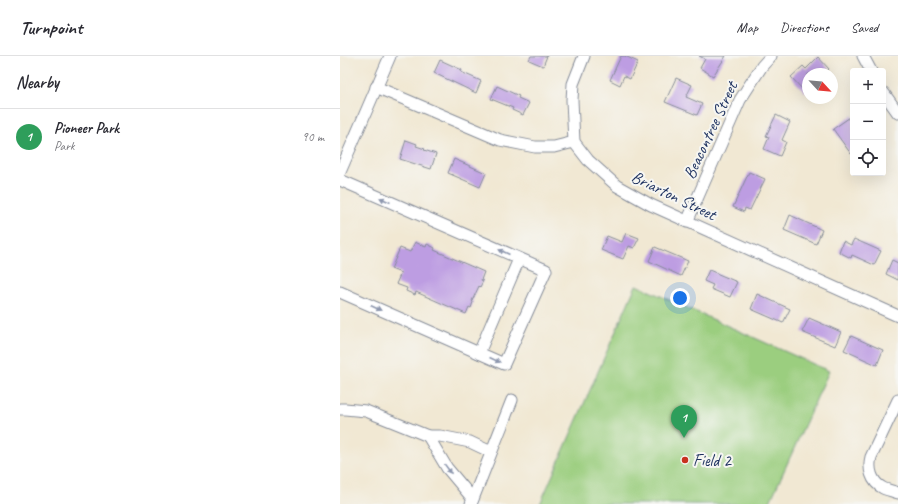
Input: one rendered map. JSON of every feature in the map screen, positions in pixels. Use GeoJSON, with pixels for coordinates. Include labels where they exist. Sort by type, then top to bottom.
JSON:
{"type":"FeatureCollection","features":[{"type":"Feature","properties":{"kind":"street"},"geometry":{"type":"LineString","coordinates":[[340,172],[390,56]]}},
{"type":"Feature","properties":{"kind":"street"},"geometry":{"type":"LineString","coordinates":[[376,87],[500,140],[535,147],[554,147],[574,142],[572,112],[573,84],[584,56]]}},
{"type":"Feature","properties":{"kind":"street","name":"Beacontree Street"},"geometry":{"type":"LineString","coordinates":[[687,222],[740,100],[762,66],[771,56]]}},
{"type":"Feature","properties":{"kind":"street"},"geometry":{"type":"LineString","coordinates":[[863,56],[869,68]]}},
{"type":"Feature","properties":{"kind":"street"},"geometry":{"type":"LineString","coordinates":[[886,96],[898,114]]}},
{"type":"Feature","properties":{"kind":"street","name":"Briarton Street"},"geometry":{"type":"LineString","coordinates":[[574,142],[588,160],[617,186],[651,205],[898,316]]}},
{"type":"Feature","properties":{"kind":"street"},"geometry":{"type":"LineString","coordinates":[[340,180],[546,270],[504,364],[340,292]]}},
{"type":"Feature","properties":{"kind":"street"},"geometry":{"type":"LineString","coordinates":[[479,353],[519,259]]}},
{"type":"Feature","properties":{"kind":"street"},"geometry":{"type":"LineString","coordinates":[[472,501],[512,400]]}},
{"type":"Feature","properties":{"kind":"street"},"geometry":{"type":"LineString","coordinates":[[898,400],[871,457],[870,467],[873,477],[879,486],[898,493]]}},
{"type":"Feature","properties":{"kind":"street"},"geometry":{"type":"LineString","coordinates":[[340,410],[366,411],[428,436],[440,436],[470,442],[491,452]]}},
{"type":"Feature","properties":{"kind":"street"},"geometry":{"type":"LineString","coordinates":[[428,436],[447,468],[472,501]]}},
{"type":"Feature","properties":{"kind":"green space"},"geometry":{"type":"Polygon","coordinates":[[[636,285],[829,371],[769,504],[540,504],[636,285]]]}},
{"type":"Feature","properties":{"kind":"building"},"geometry":{"type":"Polygon","coordinates":[[[531,56],[547,56],[543,66],[529,60],[531,56]]]}},
{"type":"Feature","properties":{"kind":"building"},"geometry":{"type":"Polygon","coordinates":[[[621,56],[625,56],[638,62],[630,79],[624,76],[620,85],[610,80],[621,56]]]}},
{"type":"Feature","properties":{"kind":"building"},"geometry":{"type":"Polygon","coordinates":[[[699,56],[726,56],[713,76],[700,68],[705,59],[699,56]]]}},
{"type":"Feature","properties":{"kind":"building"},"geometry":{"type":"Polygon","coordinates":[[[818,57],[828,68],[807,68],[818,57]]]}},
{"type":"Feature","properties":{"kind":"building"},"geometry":{"type":"Polygon","coordinates":[[[440,60],[481,81],[476,93],[434,73],[440,60]]]}},
{"type":"Feature","properties":{"kind":"building"},"geometry":{"type":"Polygon","coordinates":[[[803,66],[805,68],[802,68],[802,89],[791,77],[803,66]]]}},
{"type":"Feature","properties":{"kind":"building"},"geometry":{"type":"Polygon","coordinates":[[[676,78],[692,85],[686,97],[702,104],[697,115],[665,102],[676,78]]]}},
{"type":"Feature","properties":{"kind":"building"},"geometry":{"type":"Polygon","coordinates":[[[497,86],[519,96],[518,98],[529,103],[523,115],[512,110],[513,108],[491,99],[497,86]]]}},
{"type":"Feature","properties":{"kind":"building"},"geometry":{"type":"Polygon","coordinates":[[[776,115],[790,122],[782,140],[786,142],[780,156],[764,149],[769,137],[766,136],[776,115]]]}},
{"type":"Feature","properties":{"kind":"building"},"geometry":{"type":"Polygon","coordinates":[[[850,117],[850,153],[833,129],[850,117]]]}},
{"type":"Feature","properties":{"kind":"building"},"geometry":{"type":"Polygon","coordinates":[[[406,140],[417,144],[416,146],[425,149],[424,150],[436,154],[431,169],[400,159],[406,140]]]}},
{"type":"Feature","properties":{"kind":"building"},"geometry":{"type":"Polygon","coordinates":[[[454,159],[486,173],[480,187],[448,173],[454,159]]]}},
{"type":"Feature","properties":{"kind":"building"},"geometry":{"type":"Polygon","coordinates":[[[749,172],[765,179],[750,210],[745,208],[744,212],[733,207],[749,172]]]}},
{"type":"Feature","properties":{"kind":"building"},"geometry":{"type":"Polygon","coordinates":[[[790,215],[822,230],[816,244],[784,230],[790,215]]]}},
{"type":"Feature","properties":{"kind":"building"},"geometry":{"type":"Polygon","coordinates":[[[626,233],[639,238],[634,248],[629,246],[623,259],[601,250],[607,236],[622,242],[626,233]]]}},
{"type":"Feature","properties":{"kind":"building"},"geometry":{"type":"Polygon","coordinates":[[[854,239],[881,251],[874,265],[852,255],[851,258],[839,252],[843,241],[851,245],[854,239]]]}},
{"type":"Feature","properties":{"kind":"building"},"geometry":{"type":"Polygon","coordinates":[[[415,242],[426,247],[427,244],[435,248],[434,250],[484,272],[481,280],[483,281],[472,301],[471,308],[469,307],[466,314],[416,292],[415,295],[406,291],[407,288],[396,284],[401,273],[391,269],[400,248],[410,252],[415,242]]]}},
{"type":"Feature","properties":{"kind":"building"},"geometry":{"type":"Polygon","coordinates":[[[655,247],[688,261],[681,276],[649,261],[655,247]]]}},
{"type":"Feature","properties":{"kind":"building"},"geometry":{"type":"Polygon","coordinates":[[[892,260],[898,263],[898,280],[886,274],[892,260]]]}},
{"type":"Feature","properties":{"kind":"building"},"geometry":{"type":"Polygon","coordinates":[[[709,270],[737,282],[730,297],[711,289],[713,285],[704,281],[709,270]]]}},
{"type":"Feature","properties":{"kind":"building"},"geometry":{"type":"Polygon","coordinates":[[[757,294],[790,309],[783,323],[751,309],[757,294]]]}},
{"type":"Feature","properties":{"kind":"building"},"geometry":{"type":"Polygon","coordinates":[[[809,318],[841,332],[835,346],[802,332],[809,318]]]}},
{"type":"Feature","properties":{"kind":"building"},"geometry":{"type":"Polygon","coordinates":[[[851,336],[883,350],[877,365],[844,350],[851,336]]]}},
{"type":"Feature","properties":{"kind":"place","name":"Pioneer Park"},"geometry":{"type":"Point","coordinates":[684,438]}},
{"type":"Feature","properties":{"kind":"place","name":"Field 2"},"geometry":{"type":"Point","coordinates":[685,460]}}]}
